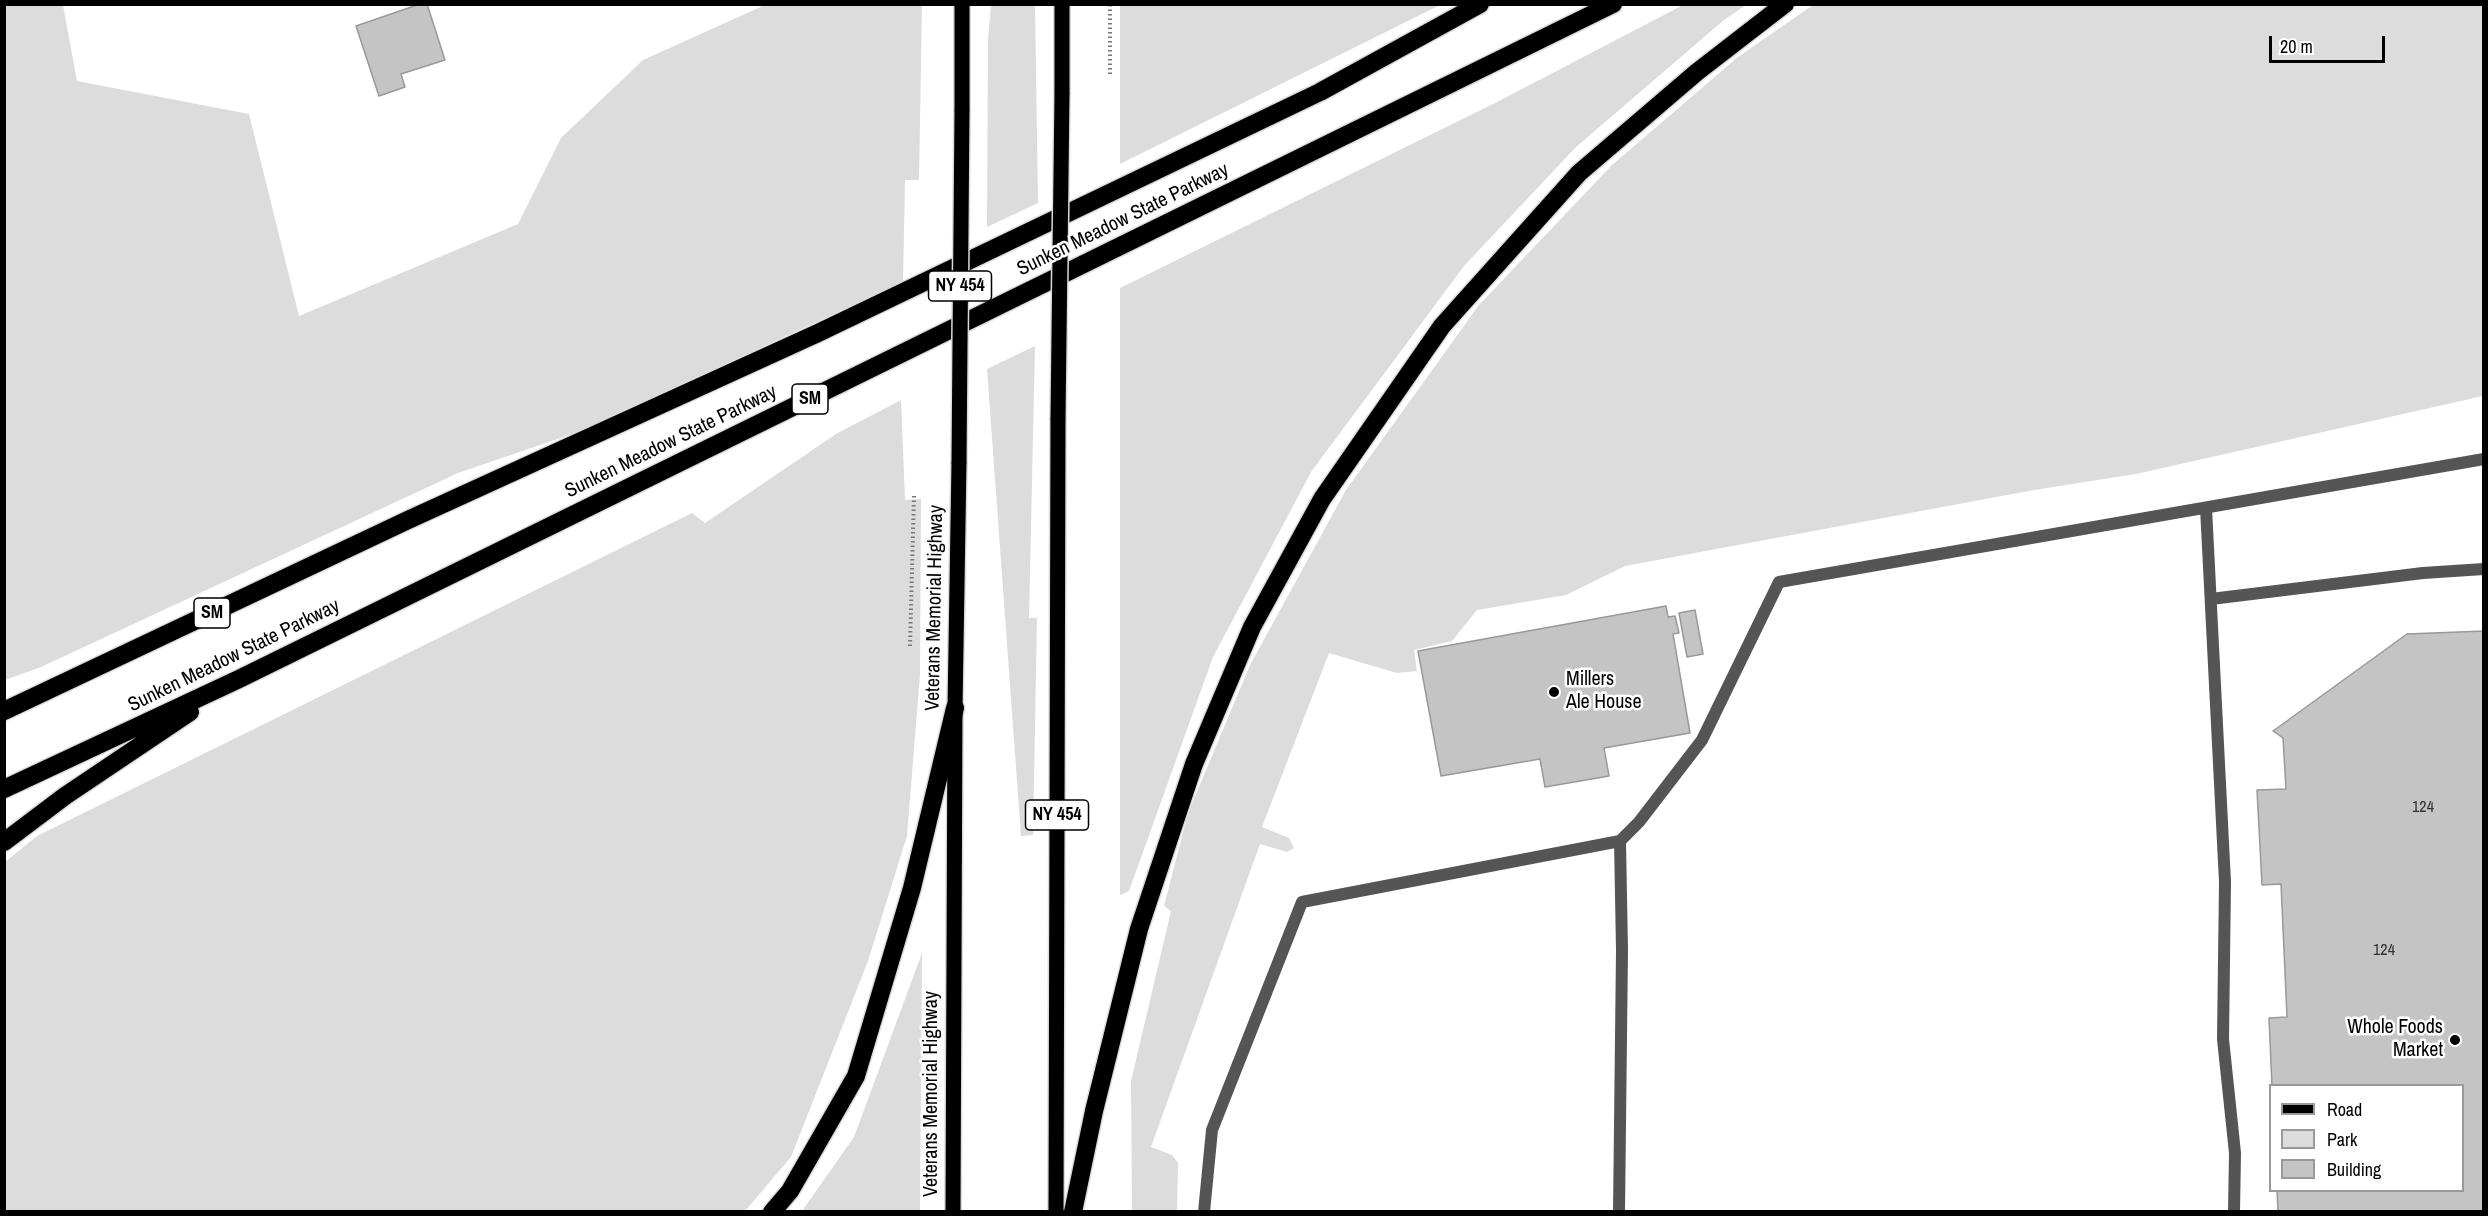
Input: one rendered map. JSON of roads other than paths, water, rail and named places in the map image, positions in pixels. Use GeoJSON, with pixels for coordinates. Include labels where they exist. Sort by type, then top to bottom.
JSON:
{"type":"FeatureCollection","features":[{"type":"Feature","properties":{"kind":"highway","name":"Sunken Meadow State Parkway"},"geometry":{"type":"LineString","coordinates":[[8,708],[408,520],[840,323],[1320,92],[1480,4]]}},
{"type":"Feature","properties":{"kind":"highway","name":"Sunken Meadow State Parkway"},"geometry":{"type":"LineString","coordinates":[[4,789],[239,679],[1613,4]]}},
{"type":"Feature","properties":{"kind":"highway"},"geometry":{"type":"LineString","coordinates":[[1073,1212],[1094,1111],[1139,929],[1194,764],[1252,627],[1322,498],[1442,326],[1580,172],[1697,72],[1785,4]]}},
{"type":"Feature","properties":{"kind":"highway"},"geometry":{"type":"LineString","coordinates":[[4,842],[65,796],[239,679]]}},
{"type":"Feature","properties":{"kind":"highway"},"geometry":{"type":"LineString","coordinates":[[772,1212],[790,1191],[856,1076],[912,888],[955,708]]}},
{"type":"Feature","properties":{"kind":"main road","name":"Veterans Memorial Highway"},"geometry":{"type":"LineString","coordinates":[[953,1212],[962,4]]}},
{"type":"Feature","properties":{"kind":"main road","name":"NY 454"},"geometry":{"type":"LineString","coordinates":[[1056,1212],[1058,418],[1062,4]]}},
{"type":"Feature","properties":{"kind":"lane"},"geometry":{"type":"LineString","coordinates":[[1204,1212],[1212,1130],[1302,902],[1620,841],[1639,822],[1702,740],[1779,582],[2484,459]]}},
{"type":"Feature","properties":{"kind":"lane"},"geometry":{"type":"LineString","coordinates":[[2206,508],[2225,882],[2223,1039],[2235,1153],[2234,1212]]}},
{"type":"Feature","properties":{"kind":"lane"},"geometry":{"type":"LineString","coordinates":[[2211,599],[2423,573],[2484,569]]}},
{"type":"Feature","properties":{"kind":"lane"},"geometry":{"type":"LineString","coordinates":[[1619,1212],[1622,950],[1620,841]]}},
{"type":"Feature","properties":{"kind":"place","name":"Millers Ale House"},"geometry":{"type":"Point","coordinates":[1554,692]}},
{"type":"Feature","properties":{"kind":"place","name":"Whole Foods Market"},"geometry":{"type":"Point","coordinates":[2455,1040]}}]}
